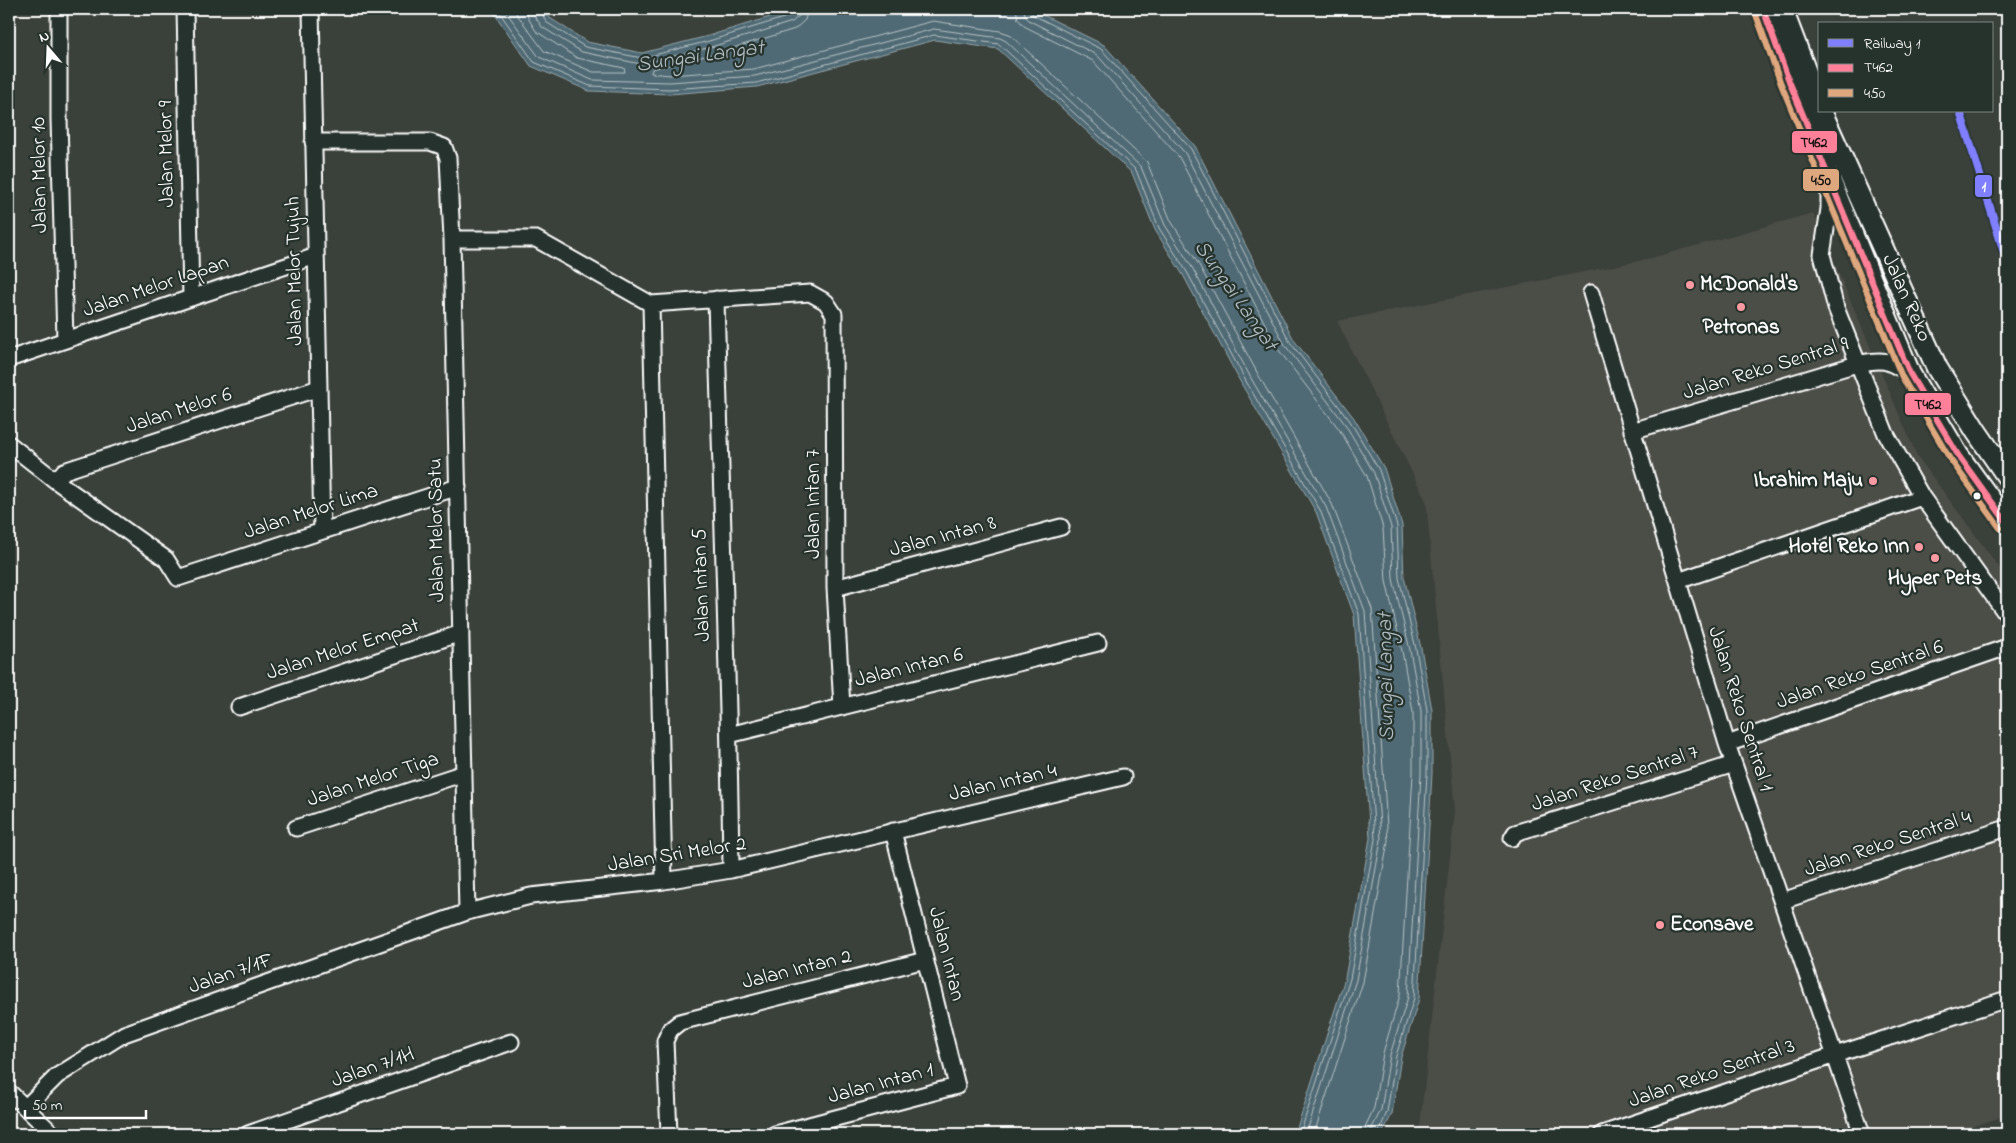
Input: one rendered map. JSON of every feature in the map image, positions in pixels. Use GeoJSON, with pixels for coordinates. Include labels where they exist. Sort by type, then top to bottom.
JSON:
{"type":"FeatureCollection","features":[{"type":"Feature","properties":{"kind":"main road","name":"Jalan Reko"},"geometry":{"type":"LineString","coordinates":[[1763,9],[1789,81],[1829,181],[1910,374],[1958,455],[2007,523]]}},
{"type":"Feature","properties":{"kind":"main road","name":"Jalan Reko"},"geometry":{"type":"LineString","coordinates":[[1782,9],[1818,105]]}},
{"type":"Feature","properties":{"kind":"main road","name":"Jalan Reko"},"geometry":{"type":"LineString","coordinates":[[1821,112],[1937,368],[1976,431],[2007,476]]}},
{"type":"Feature","properties":{"kind":"street","name":"Jalan Melor 10"},"geometry":{"type":"LineString","coordinates":[[59,9],[59,119],[65,340]]}},
{"type":"Feature","properties":{"kind":"street","name":"Jalan Melor 9"},"geometry":{"type":"LineString","coordinates":[[184,9],[191,298]]}},
{"type":"Feature","properties":{"kind":"street","name":"Jalan Melor Tujuh"},"geometry":{"type":"LineString","coordinates":[[311,9],[322,531]]}},
{"type":"Feature","properties":{"kind":"street","name":"Jalan Melor Satu"},"geometry":{"type":"LineString","coordinates":[[313,142],[430,142],[444,148],[448,158],[452,239],[467,912]]}},
{"type":"Feature","properties":{"kind":"street"},"geometry":{"type":"LineString","coordinates":[[1829,181],[1829,209],[1822,255],[1836,308],[1857,364],[1886,434],[1922,497],[2007,615]]}},
{"type":"Feature","properties":{"kind":"street"},"geometry":{"type":"LineString","coordinates":[[452,239],[536,239],[651,304],[716,299]]}},
{"type":"Feature","properties":{"kind":"street","name":"Jalan Melor Lapan"},"geometry":{"type":"LineString","coordinates":[[9,359],[316,256]]}},
{"type":"Feature","properties":{"kind":"street","name":"Jalan Intan 7"},"geometry":{"type":"LineString","coordinates":[[716,299],[810,293],[826,302],[834,314],[835,588],[842,707]]}},
{"type":"Feature","properties":{"kind":"street","name":"Jalan Reko Sentral 1"},"geometry":{"type":"LineString","coordinates":[[1591,293],[1727,744],[1862,1134]]}},
{"type":"Feature","properties":{"kind":"street","name":"Jalan Intan 5"},"geometry":{"type":"LineString","coordinates":[[716,299],[725,654],[730,735],[731,870]]}},
{"type":"Feature","properties":{"kind":"street"},"geometry":{"type":"LineString","coordinates":[[651,304],[664,881]]}},
{"type":"Feature","properties":{"kind":"street","name":"Jalan Reko Sentral 9"},"geometry":{"type":"LineString","coordinates":[[1632,431],[1857,364],[1877,360],[1891,362],[1910,374]]}},
{"type":"Feature","properties":{"kind":"street","name":"Jalan Melor 6"},"geometry":{"type":"LineString","coordinates":[[56,481],[64,471],[319,388]]}},
{"type":"Feature","properties":{"kind":"street"},"geometry":{"type":"LineString","coordinates":[[9,444],[56,481]]}},
{"type":"Feature","properties":{"kind":"street","name":"Jalan Melor Lima"},"geometry":{"type":"LineString","coordinates":[[56,481],[166,559],[178,578],[458,487]]}},
{"type":"Feature","properties":{"kind":"street"},"geometry":{"type":"LineString","coordinates":[[1678,581],[1922,497]]}},
{"type":"Feature","properties":{"kind":"street","name":"Jalan Intan 8"},"geometry":{"type":"LineString","coordinates":[[835,588],[1061,527]]}},
{"type":"Feature","properties":{"kind":"street","name":"Jalan Melor Empat"},"geometry":{"type":"LineString","coordinates":[[239,706],[461,634]]}},
{"type":"Feature","properties":{"kind":"street","name":"Jalan Intan 6"},"geometry":{"type":"LineString","coordinates":[[730,735],[1098,643]]}},
{"type":"Feature","properties":{"kind":"street","name":"Jalan Reko Sentral 6"},"geometry":{"type":"LineString","coordinates":[[1727,744],[2007,647]]}},
{"type":"Feature","properties":{"kind":"street","name":"Jalan Reko Sentral 7"},"geometry":{"type":"LineString","coordinates":[[1512,838],[1514,833],[1734,764]]}},
{"type":"Feature","properties":{"kind":"street","name":"Jalan Melor Tiga"},"geometry":{"type":"LineString","coordinates":[[296,828],[464,773]]}},
{"type":"Feature","properties":{"kind":"street","name":"Jalan Intan 4"},"geometry":{"type":"LineString","coordinates":[[893,831],[1123,777]]}},
{"type":"Feature","properties":{"kind":"street","name":"Jalan Reko Sentral 4"},"geometry":{"type":"LineString","coordinates":[[1782,901],[2007,828]]}},
{"type":"Feature","properties":{"kind":"street","name":"Jalan Sri Melor 2"},"geometry":{"type":"LineString","coordinates":[[467,912],[532,896],[664,881],[731,870],[893,831]]}},
{"type":"Feature","properties":{"kind":"street","name":"Jalan Intan"},"geometry":{"type":"LineString","coordinates":[[893,831],[957,1086]]}},
{"type":"Feature","properties":{"kind":"street","name":"Jalan 7/1F"},"geometry":{"type":"LineString","coordinates":[[26,1107],[57,1076],[124,1034],[467,912]]}},
{"type":"Feature","properties":{"kind":"street","name":"Jalan Intan 2"},"geometry":{"type":"LineString","coordinates":[[669,1134],[665,1041],[670,1030],[680,1022],[925,960]]}},
{"type":"Feature","properties":{"kind":"street","name":"Jalan Reko Sentral 3"},"geometry":{"type":"LineString","coordinates":[[1602,1134],[2007,999]]}},
{"type":"Feature","properties":{"kind":"street","name":"Jalan 7/1H"},"geometry":{"type":"LineString","coordinates":[[254,1133],[512,1042]]}},
{"type":"Feature","properties":{"kind":"street","name":"Jalan Intan 1"},"geometry":{"type":"LineString","coordinates":[[775,1134],[957,1086]]}},
{"type":"Feature","properties":{"kind":"street"},"geometry":{"type":"LineString","coordinates":[[9,1092],[54,1134]]}},
{"type":"Feature","properties":{"kind":"shaded area"},"geometry":{"type":"Polygon","coordinates":[[[1813,213],[1917,456],[2007,578],[2007,1115],[1951,1134],[1419,1134],[1455,811],[1426,501],[1337,321],[1644,260],[1813,213]]]}},
{"type":"Feature","properties":{"kind":"water","name":"Sungai Langat"},"geometry":{"type":"Polygon","coordinates":[[[491,9],[544,9],[550,18],[587,42],[642,53],[708,36],[796,9],[1031,9],[1104,45],[1195,146],[1294,340],[1354,418],[1384,468],[1402,525],[1404,577],[1421,648],[1432,710],[1432,774],[1419,999],[1401,1057],[1392,1114],[1382,1134],[1295,1134],[1345,978],[1370,838],[1354,615],[1316,512],[1242,385],[1183,275],[1155,230],[1132,173],[998,49],[935,40],[757,87],[670,94],[589,91],[531,66],[491,9]]]}},
{"type":"Feature","properties":{"kind":"rail line","name":"1"},"geometry":{"type":"LineString","coordinates":[[1960,112],[2007,262]]}},
{"type":"Feature","properties":{"kind":"transit line","name":"T462"},"geometry":{"type":"LineString","coordinates":[[1763,9],[1789,81],[1910,374],[1958,455],[2007,523]]}},
{"type":"Feature","properties":{"kind":"transit line","name":"450"},"geometry":{"type":"LineString","coordinates":[[1755,12],[1781,84],[1902,377],[1950,459],[2000,528]]}},
{"type":"Feature","properties":{"kind":"place","name":"McDonald's"},"geometry":{"type":"Point","coordinates":[1690,285]}},
{"type":"Feature","properties":{"kind":"place","name":"Petronas"},"geometry":{"type":"Point","coordinates":[1741,307]}},
{"type":"Feature","properties":{"kind":"place","name":"Ibrahim Maju"},"geometry":{"type":"Point","coordinates":[1873,481]}},
{"type":"Feature","properties":{"kind":"place","name":"Hotel Reko Inn"},"geometry":{"type":"Point","coordinates":[1919,547]}},
{"type":"Feature","properties":{"kind":"place","name":"Hyper Pets"},"geometry":{"type":"Point","coordinates":[1935,558]}},
{"type":"Feature","properties":{"kind":"place","name":"Econsave"},"geometry":{"type":"Point","coordinates":[1660,925]}}]}
